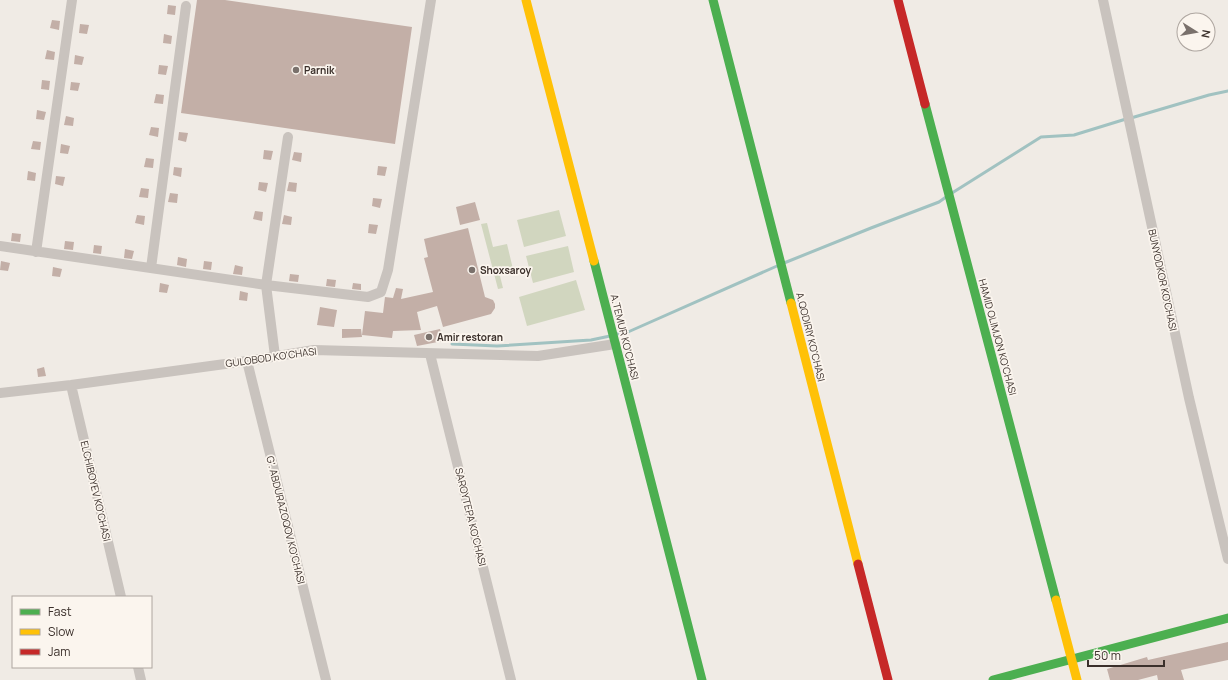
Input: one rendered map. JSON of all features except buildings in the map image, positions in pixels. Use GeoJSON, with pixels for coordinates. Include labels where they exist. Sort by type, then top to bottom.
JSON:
{"type":"FeatureCollection","features":[{"type":"Feature","properties":{"kind":"street"},"geometry":{"type":"LineString","coordinates":[[36,252],[72,0]]}},
{"type":"Feature","properties":{"kind":"street"},"geometry":{"type":"LineString","coordinates":[[0,246],[266,285],[368,297],[382,292],[388,270],[431,0]]}},
{"type":"Feature","properties":{"kind":"street","name":"A.TEMUR KO'CHASI"},"geometry":{"type":"LineString","coordinates":[[526,0],[702,680]]}},
{"type":"Feature","properties":{"kind":"street","name":"A.QODIRIY KO'CHASI"},"geometry":{"type":"LineString","coordinates":[[712,0],[888,680]]}},
{"type":"Feature","properties":{"kind":"street","name":"HAMID OLIMJON KO'CHASI"},"geometry":{"type":"LineString","coordinates":[[898,0],[1077,680]]}},
{"type":"Feature","properties":{"kind":"street","name":"BUNYODKOR KO'CHASI"},"geometry":{"type":"LineString","coordinates":[[1103,0],[1189,398],[1228,559]]}},
{"type":"Feature","properties":{"kind":"street"},"geometry":{"type":"LineString","coordinates":[[151,268],[186,6]]}},
{"type":"Feature","properties":{"kind":"street"},"geometry":{"type":"LineString","coordinates":[[275,356],[266,285],[288,137]]}},
{"type":"Feature","properties":{"kind":"street","name":"GULOBOD KO'CHASI"},"geometry":{"type":"LineString","coordinates":[[0,393],[247,361],[314,350],[538,356],[615,344]]}},
{"type":"Feature","properties":{"kind":"street","name":"SAROYTEPA KO'CHASI"},"geometry":{"type":"LineString","coordinates":[[430,354],[511,680]]}},
{"type":"Feature","properties":{"kind":"street","name":"G'. ABDURAZOQOV KO'CHASI"},"geometry":{"type":"LineString","coordinates":[[247,361],[326,680]]}},
{"type":"Feature","properties":{"kind":"street","name":"ELCHIBOYEV KO'CHASI"},"geometry":{"type":"LineString","coordinates":[[71,385],[121,596]]}},
{"type":"Feature","properties":{"kind":"street"},"geometry":{"type":"LineString","coordinates":[[993,680],[1228,618]]}},
{"type":"Feature","properties":{"kind":"street"},"geometry":{"type":"LineString","coordinates":[[138,668],[141,680]]}},
{"type":"Feature","properties":{"kind":"green space"},"geometry":{"type":"Polygon","coordinates":[[[559,210],[566,236],[524,247],[517,220],[559,210]]]}},
{"type":"Feature","properties":{"kind":"green space"},"geometry":{"type":"Polygon","coordinates":[[[487,223],[493,247],[507,244],[513,269],[499,272],[503,288],[498,289],[481,224],[487,223]]]}},
{"type":"Feature","properties":{"kind":"green space"},"geometry":{"type":"Polygon","coordinates":[[[568,246],[574,272],[533,283],[526,256],[568,246]]]}},
{"type":"Feature","properties":{"kind":"green space"},"geometry":{"type":"Polygon","coordinates":[[[576,280],[585,310],[527,326],[519,297],[576,280]]]}},
{"type":"Feature","properties":{"kind":"waterway"},"geometry":{"type":"LineString","coordinates":[[1131,118],[1209,95],[1228,91]]}},
{"type":"Feature","properties":{"kind":"waterway"},"geometry":{"type":"LineString","coordinates":[[952,193],[1041,137],[1074,135],[1126,119]]}},
{"type":"Feature","properties":{"kind":"waterway"},"geometry":{"type":"LineString","coordinates":[[784,263],[939,202],[946,197]]}},
{"type":"Feature","properties":{"kind":"waterway"},"geometry":{"type":"LineString","coordinates":[[617,334],[628,332],[777,266]]}},
{"type":"Feature","properties":{"kind":"waterway"},"geometry":{"type":"LineString","coordinates":[[452,344],[497,346],[591,340],[610,336]]}},
{"type":"Feature","properties":{"kind":"traffic: fast"},"geometry":{"type":"LineString","coordinates":[[713,0],[791,303]]}},
{"type":"Feature","properties":{"kind":"traffic: fast"},"geometry":{"type":"LineString","coordinates":[[925,104],[1056,600]]}},
{"type":"Feature","properties":{"kind":"traffic: fast"},"geometry":{"type":"LineString","coordinates":[[594,261],[702,680]]}},
{"type":"Feature","properties":{"kind":"traffic: fast"},"geometry":{"type":"LineString","coordinates":[[993,680],[1228,618]]}},
{"type":"Feature","properties":{"kind":"traffic: slow"},"geometry":{"type":"LineString","coordinates":[[526,0],[594,261]]}},
{"type":"Feature","properties":{"kind":"traffic: slow"},"geometry":{"type":"LineString","coordinates":[[791,303],[858,564]]}},
{"type":"Feature","properties":{"kind":"traffic: slow"},"geometry":{"type":"LineString","coordinates":[[1056,600],[1077,680]]}},
{"type":"Feature","properties":{"kind":"traffic: jam"},"geometry":{"type":"LineString","coordinates":[[898,0],[925,104]]}},
{"type":"Feature","properties":{"kind":"traffic: jam"},"geometry":{"type":"LineString","coordinates":[[858,564],[888,680]]}},
{"type":"Feature","properties":{"kind":"place","name":"Parnik"},"geometry":{"type":"Point","coordinates":[296,70]}},
{"type":"Feature","properties":{"kind":"place","name":"Shoxsaroy"},"geometry":{"type":"Point","coordinates":[472,270]}},
{"type":"Feature","properties":{"kind":"place","name":"Amir restoran"},"geometry":{"type":"Point","coordinates":[429,337]}}]}
